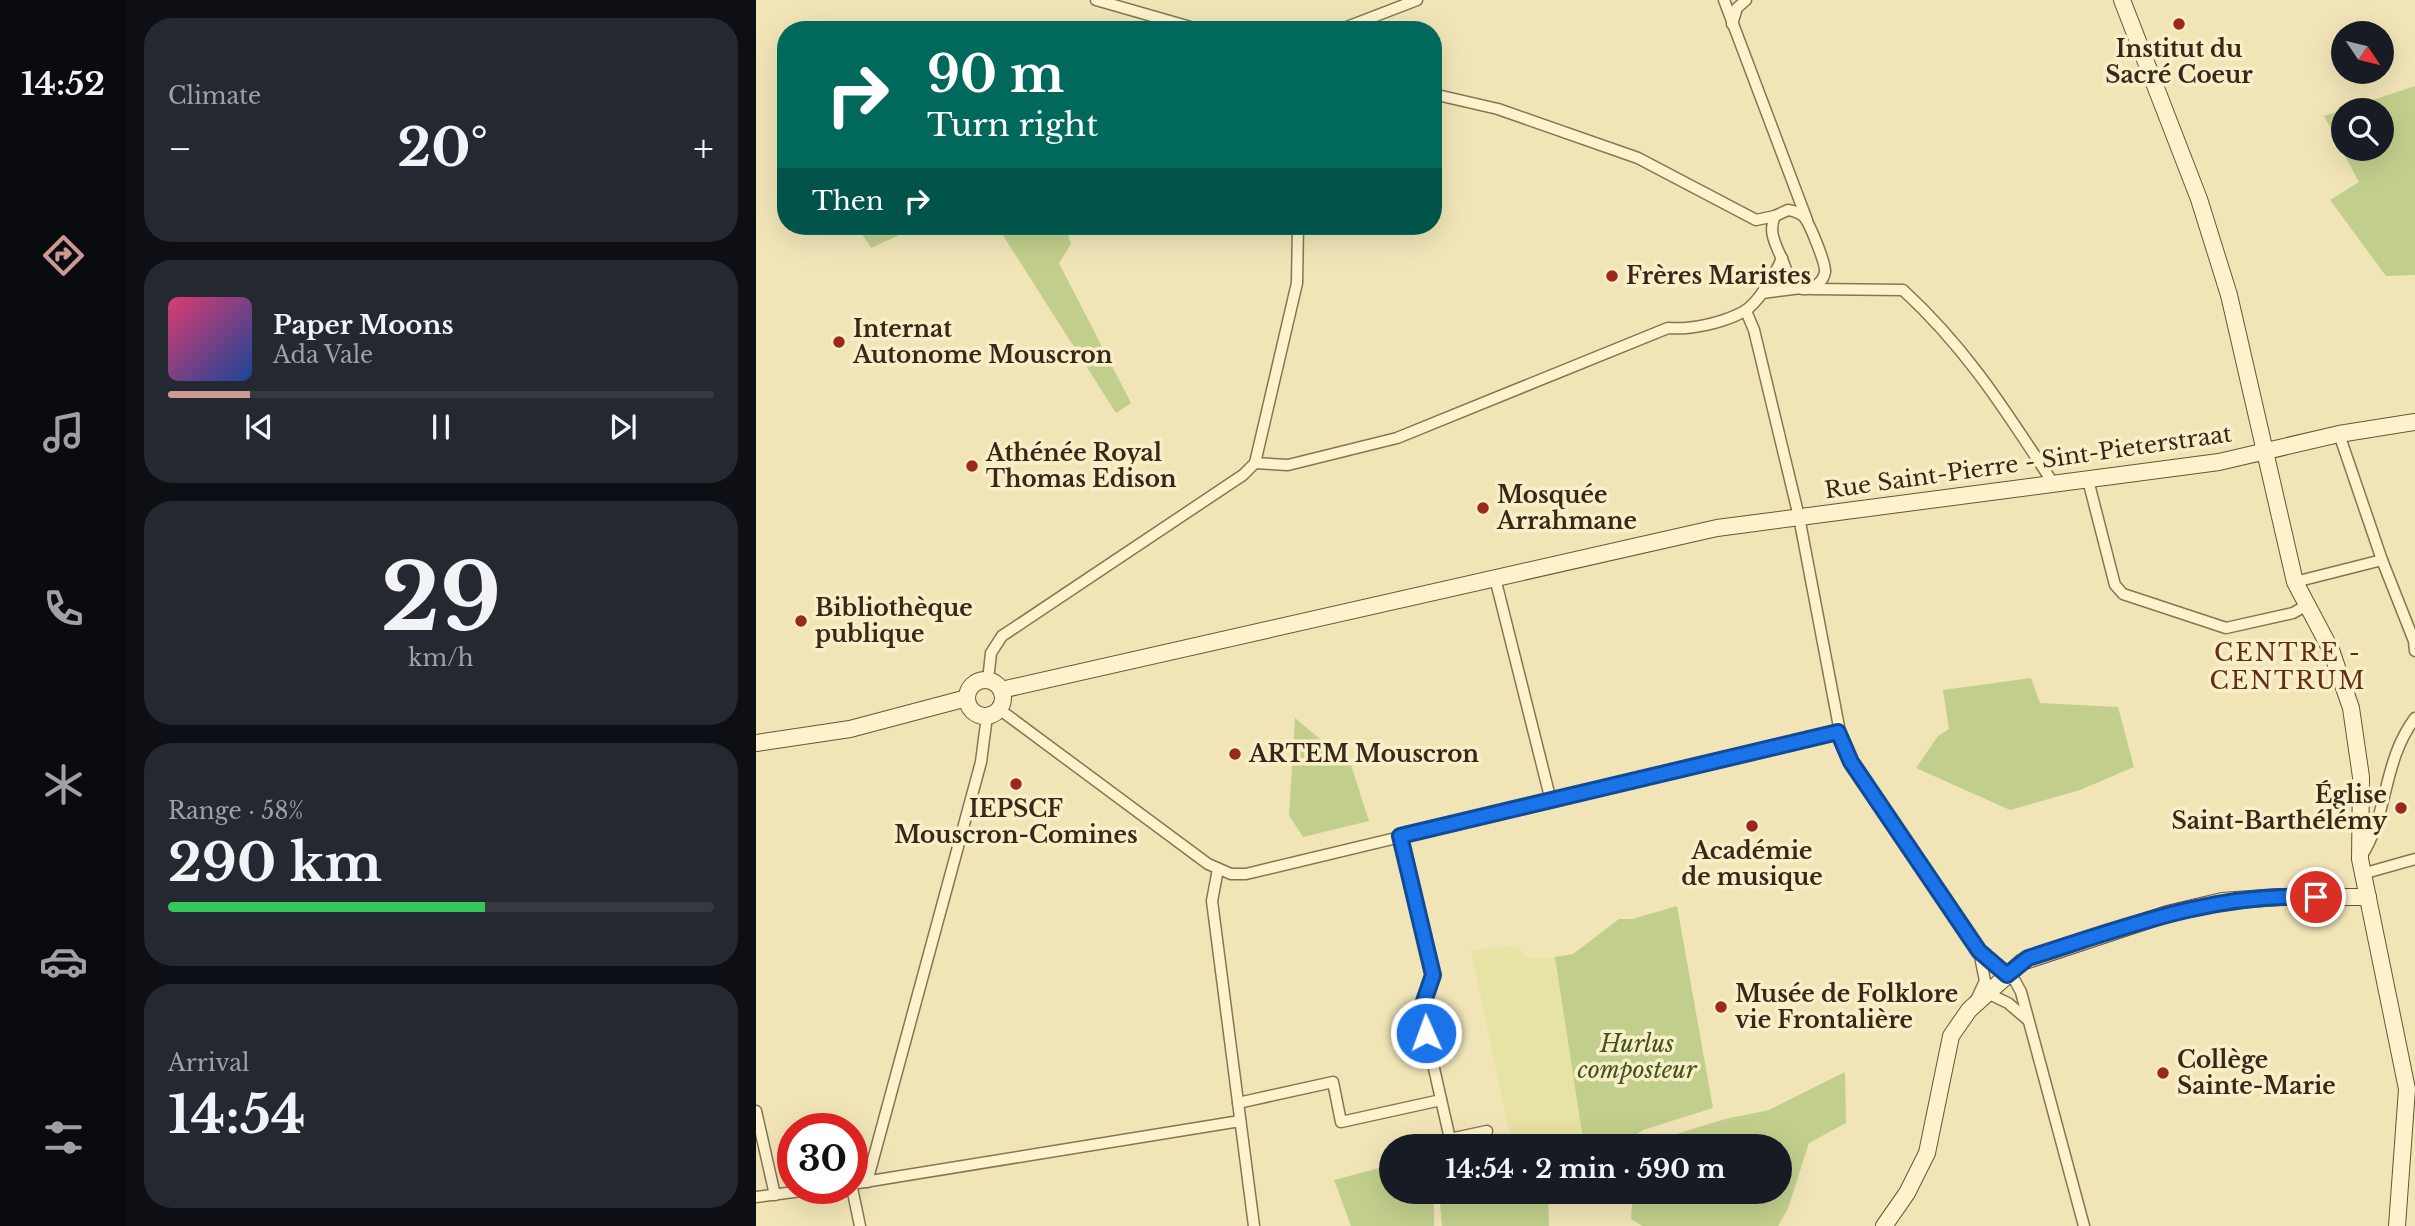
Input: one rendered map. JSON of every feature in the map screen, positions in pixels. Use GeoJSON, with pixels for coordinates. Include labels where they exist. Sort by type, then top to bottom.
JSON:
{"type":"FeatureCollection","features":[{"type":"Feature","properties":{"kind":"street"},"geometry":{"type":"LineString","coordinates":[[1096,0],[1170,21]]}},
{"type":"Feature","properties":{"kind":"street"},"geometry":{"type":"LineString","coordinates":[[1362,21],[1417,0]]}},
{"type":"Feature","properties":{"kind":"street"},"geometry":{"type":"LineString","coordinates":[[1724,0],[1825,266],[1843,288]]}},
{"type":"Feature","properties":{"kind":"street"},"geometry":{"type":"LineString","coordinates":[[1732,24],[1737,8],[1746,0]]}},
{"type":"Feature","properties":{"kind":"street"},"geometry":{"type":"LineString","coordinates":[[2122,0],[2206,221],[2229,295],[2295,582],[2338,666],[2353,715],[2361,777],[2361,867],[2409,1072],[2407,1089],[2412,1110],[2397,1226]]}},
{"type":"Feature","properties":{"kind":"street"},"geometry":{"type":"LineString","coordinates":[[1442,96],[1497,109],[1638,158],[1756,220],[1788,210],[1798,212],[1807,220]]}},
{"type":"Feature","properties":{"kind":"street"},"geometry":{"type":"LineString","coordinates":[[1788,210],[1795,188]]}},
{"type":"Feature","properties":{"kind":"street"},"geometry":{"type":"LineString","coordinates":[[1775,216],[1771,230],[1792,282],[1806,288],[1822,280],[1825,266]]}},
{"type":"Feature","properties":{"kind":"street"},"geometry":{"type":"LineString","coordinates":[[868,1178],[993,713],[1003,702],[995,685],[991,653],[1002,636],[1243,475],[1255,463],[1297,283],[1298,235]]}},
{"type":"Feature","properties":{"kind":"street"},"geometry":{"type":"LineString","coordinates":[[1255,463],[1287,465],[1397,438],[1668,328],[1686,330],[1746,311],[1774,278],[1782,258]]}},
{"type":"Feature","properties":{"kind":"street"},"geometry":{"type":"LineString","coordinates":[[1762,293],[1806,288],[1903,290],[1943,326],[2002,404],[2053,483]]}},
{"type":"Feature","properties":{"kind":"street"},"geometry":{"type":"LineString","coordinates":[[1746,311],[1754,330],[1799,517],[1838,732],[1851,762],[1979,951],[2018,987],[2084,1226]]}},
{"type":"Feature","properties":{"kind":"street","name":"Rue Saint-Pierre - Sint-Pieterstraat"},"geometry":{"type":"LineString","coordinates":[[995,685],[1495,578],[1699,531],[2219,462],[2339,434],[2415,422]]}},
{"type":"Feature","properties":{"kind":"street"},"geometry":{"type":"LineString","coordinates":[[2339,434],[2382,560],[2415,641],[2415,651]]}},
{"type":"Feature","properties":{"kind":"street"},"geometry":{"type":"LineString","coordinates":[[2088,480],[2118,589],[2129,596],[2226,628],[2296,612],[2307,605]]}},
{"type":"Feature","properties":{"kind":"street"},"geometry":{"type":"LineString","coordinates":[[2295,582],[2382,560]]}},
{"type":"Feature","properties":{"kind":"street"},"geometry":{"type":"LineString","coordinates":[[1495,578],[1551,801]]}},
{"type":"Feature","properties":{"kind":"street"},"geometry":{"type":"LineString","coordinates":[[995,685],[973,684],[967,698],[974,713],[993,713],[1218,869],[1231,874],[1246,874],[1838,732]]}},
{"type":"Feature","properties":{"kind":"street"},"geometry":{"type":"LineString","coordinates":[[756,743],[850,729],[967,698]]}},
{"type":"Feature","properties":{"kind":"street"},"geometry":{"type":"LineString","coordinates":[[2361,867],[2372,838],[2397,745],[2415,718]]}},
{"type":"Feature","properties":{"kind":"street"},"geometry":{"type":"LineString","coordinates":[[1400,836],[1433,975],[1421,1010],[1449,1134]]}},
{"type":"Feature","properties":{"kind":"street"},"geometry":{"type":"LineString","coordinates":[[2361,867],[2415,859]]}},
{"type":"Feature","properties":{"kind":"street"},"geometry":{"type":"LineString","coordinates":[[1218,869],[1212,901],[1254,1226]]}},
{"type":"Feature","properties":{"kind":"street"},"geometry":{"type":"LineString","coordinates":[[1969,1010],[2028,958],[2203,905],[2262,897],[2368,897]]}},
{"type":"Feature","properties":{"kind":"street"},"geometry":{"type":"LineString","coordinates":[[1884,1226],[1911,1186],[1927,1153],[1947,1043],[1985,981],[1979,951]]}},
{"type":"Feature","properties":{"kind":"street"},"geometry":{"type":"LineString","coordinates":[[1989,994],[2008,1003],[2028,1020]]}},
{"type":"Feature","properties":{"kind":"street"},"geometry":{"type":"LineString","coordinates":[[1238,1103],[1333,1082],[1341,1122],[1441,1100]]}},
{"type":"Feature","properties":{"kind":"street"},"geometry":{"type":"LineString","coordinates":[[756,1111],[775,1195],[756,1198]]}},
{"type":"Feature","properties":{"kind":"street"},"geometry":{"type":"LineString","coordinates":[[868,1182],[1240,1121]]}},
{"type":"Feature","properties":{"kind":"street"},"geometry":{"type":"LineString","coordinates":[[1473,1134],[1487,1131]]}},
{"type":"Feature","properties":{"kind":"street"},"geometry":{"type":"LineString","coordinates":[[856,1204],[860,1226]]}},
{"type":"Feature","properties":{"kind":"shaded area"},"geometry":{"type":"Polygon","coordinates":[[[1517,946],[1527,958],[1555,957],[1582,1134],[1509,1134],[1471,950],[1517,946]]]}},
{"type":"Feature","properties":{"kind":"green space"},"geometry":{"type":"Polygon","coordinates":[[[2415,86],[2415,275],[2386,276],[2330,200],[2359,182],[2348,161],[2394,161],[2394,98],[2379,98],[2415,86]]]}},
{"type":"Feature","properties":{"kind":"green space"},"geometry":{"type":"Polygon","coordinates":[[[2331,114],[2331,129],[2324,116],[2331,114]]]}},
{"type":"Feature","properties":{"kind":"green space"},"geometry":{"type":"Polygon","coordinates":[[[863,235],[899,235],[871,248],[863,235]]]}},
{"type":"Feature","properties":{"kind":"green space"},"geometry":{"type":"Polygon","coordinates":[[[1003,235],[1068,235],[1071,244],[1059,263],[1131,403],[1116,413],[1003,235]]]}},
{"type":"Feature","properties":{"kind":"green space"},"geometry":{"type":"Polygon","coordinates":[[[2031,678],[2040,703],[2118,707],[2134,767],[2080,790],[2010,810],[1916,768],[1938,736],[1949,729],[1943,690],[2031,678]]]}},
{"type":"Feature","properties":{"kind":"green space"},"geometry":{"type":"Polygon","coordinates":[[[1295,718],[1351,765],[1369,821],[1303,837],[1289,815],[1295,718]]]}},
{"type":"Feature","properties":{"kind":"green space","name":"Hurlus composteur"},"geometry":{"type":"Polygon","coordinates":[[[1677,906],[1713,1108],[1637,1134],[1582,1134],[1555,957],[1573,954],[1619,919],[1632,919],[1677,906]]]}},
{"type":"Feature","properties":{"kind":"green space"},"geometry":{"type":"Polygon","coordinates":[[[1845,1072],[1846,1123],[1809,1143],[1792,1196],[1792,1134],[1676,1134],[1725,1119],[1769,1110],[1845,1072]]]}},
{"type":"Feature","properties":{"kind":"green space"},"geometry":{"type":"Polygon","coordinates":[[[1379,1168],[1379,1204],[1434,1204],[1434,1226],[1351,1226],[1334,1180],[1379,1168]]]}},
{"type":"Feature","properties":{"kind":"green space"},"geometry":{"type":"Polygon","coordinates":[[[1440,1204],[1548,1204],[1549,1226],[1442,1226],[1440,1204]]]}},
{"type":"Feature","properties":{"kind":"green space"},"geometry":{"type":"Polygon","coordinates":[[[1632,1204],[1789,1204],[1778,1226],[1643,1226],[1631,1219],[1632,1204]]]}},
{"type":"Feature","properties":{"kind":"place","name":"Institut du Sacré Coeur"},"geometry":{"type":"Point","coordinates":[2179,24]}},
{"type":"Feature","properties":{"kind":"place","name":"Frères Maristes"},"geometry":{"type":"Point","coordinates":[1612,276]}},
{"type":"Feature","properties":{"kind":"place","name":"Internat Autonome Mouscron"},"geometry":{"type":"Point","coordinates":[839,342]}},
{"type":"Feature","properties":{"kind":"place","name":"Athénée Royal Thomas Edison"},"geometry":{"type":"Point","coordinates":[972,466]}},
{"type":"Feature","properties":{"kind":"place","name":"Mosquée Arrahmane"},"geometry":{"type":"Point","coordinates":[1483,508]}},
{"type":"Feature","properties":{"kind":"place","name":"Bibliothèque publique"},"geometry":{"type":"Point","coordinates":[801,621]}},
{"type":"Feature","properties":{"kind":"place","name":"ARTEM Mouscron"},"geometry":{"type":"Point","coordinates":[1235,754]}},
{"type":"Feature","properties":{"kind":"place","name":"IEPSCF Mouscron-Comines"},"geometry":{"type":"Point","coordinates":[1016,784]}},
{"type":"Feature","properties":{"kind":"place","name":"Église Saint-Barthélémy"},"geometry":{"type":"Point","coordinates":[2401,808]}},
{"type":"Feature","properties":{"kind":"place","name":"Académie de musique"},"geometry":{"type":"Point","coordinates":[1752,826]}},
{"type":"Feature","properties":{"kind":"place","name":"Musée de Folklore vie Frontalière"},"geometry":{"type":"Point","coordinates":[1721,1007]}},
{"type":"Feature","properties":{"kind":"place","name":"Collège Sainte-Marie"},"geometry":{"type":"Point","coordinates":[2163,1073]}},
{"type":"Feature","properties":{"kind":"district","name":"CENTRE - CENTRUM"},"geometry":{"type":"Point","coordinates":[2288,666]}},
{"type":"Feature","properties":{"kind":"route"},"geometry":{"type":"LineString","coordinates":[[1426,1033],[1421,1010],[1433,975],[1400,836],[1838,732],[1851,762],[1979,951],[2007,975],[2028,958],[2167,914],[2241,898],[2316,897]]}}]}
